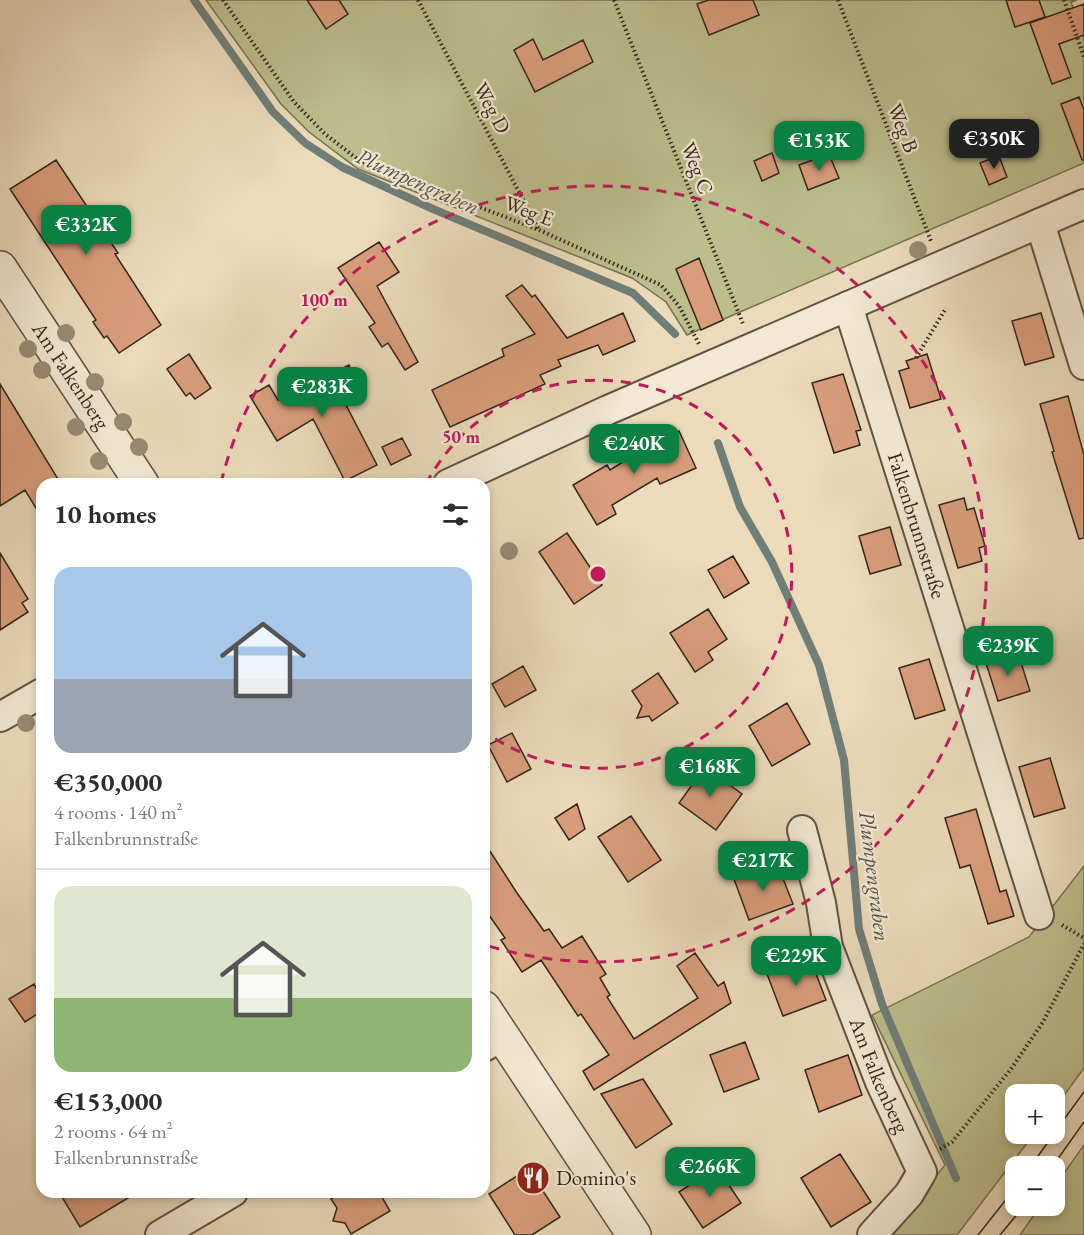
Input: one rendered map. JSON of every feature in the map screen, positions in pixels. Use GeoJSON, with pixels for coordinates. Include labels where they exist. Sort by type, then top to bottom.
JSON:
{"type":"FeatureCollection","features":[{"type":"Feature","properties":{"kind":"street"},"geometry":{"type":"LineString","coordinates":[[461,478],[753,346],[1084,204]]}},
{"type":"Feature","properties":{"kind":"street"},"geometry":{"type":"LineString","coordinates":[[1040,223],[1084,365]]}},
{"type":"Feature","properties":{"kind":"street","name":"Am Falkenberg"},"geometry":{"type":"LineString","coordinates":[[0,268],[138,478]]}},
{"type":"Feature","properties":{"kind":"street","name":"Falkenbrunnstraße"},"geometry":{"type":"LineString","coordinates":[[848,306],[1040,915]]}},
{"type":"Feature","properties":{"kind":"street"},"geometry":{"type":"LineString","coordinates":[[0,717],[36,696]]}},
{"type":"Feature","properties":{"kind":"street","name":"Am Falkenberg"},"geometry":{"type":"LineString","coordinates":[[802,830],[821,903],[828,948],[880,1082],[922,1172],[909,1194],[872,1235]]}},
{"type":"Feature","properties":{"kind":"street"},"geometry":{"type":"LineString","coordinates":[[494,1042],[634,1235]]}},
{"type":"Feature","properties":{"kind":"street"},"geometry":{"type":"LineString","coordinates":[[160,1235],[223,1198]]}},
{"type":"Feature","properties":{"kind":"path","name":"Weg E"},"geometry":{"type":"LineString","coordinates":[[223,0],[294,102],[325,134],[360,161],[539,230],[661,285],[679,306],[695,334],[708,367]]}},
{"type":"Feature","properties":{"kind":"path","name":"Weg D"},"geometry":{"type":"LineString","coordinates":[[418,0],[539,230]]}},
{"type":"Feature","properties":{"kind":"path","name":"Weg C"},"geometry":{"type":"LineString","coordinates":[[614,0],[753,346]]}},
{"type":"Feature","properties":{"kind":"path","name":"Weg B"},"geometry":{"type":"LineString","coordinates":[[838,0],[940,267]]}},
{"type":"Feature","properties":{"kind":"path"},"geometry":{"type":"LineString","coordinates":[[1064,0],[1084,57]]}},
{"type":"Feature","properties":{"kind":"path"},"geometry":{"type":"LineString","coordinates":[[916,358],[946,308]]}},
{"type":"Feature","properties":{"kind":"path"},"geometry":{"type":"LineString","coordinates":[[1075,931],[1084,938]]}},
{"type":"Feature","properties":{"kind":"path"},"geometry":{"type":"LineString","coordinates":[[952,1142],[1011,1069],[1043,1022],[1084,944]]}},
{"type":"Feature","properties":{"kind":"green space"},"geometry":{"type":"Polygon","coordinates":[[[206,0],[1077,0],[1071,2],[1084,38],[1084,163],[687,335],[666,302],[632,278],[358,169],[309,132],[281,104],[206,0]]]}},
{"type":"Feature","properties":{"kind":"green space"},"geometry":{"type":"Polygon","coordinates":[[[1084,866],[1084,1068],[1065,1094],[1065,1084],[1005,1084],[1005,1144],[1026,1144],[1017,1156],[1005,1156],[1005,1172],[957,1235],[889,1235],[945,1165],[872,1015],[1029,937],[1084,866]]]}},
{"type":"Feature","properties":{"kind":"green space"},"geometry":{"type":"Polygon","coordinates":[[[1084,1145],[1084,1235],[1020,1235],[1033,1216],[1065,1216],[1065,1172],[1084,1145]]]}},
{"type":"Feature","properties":{"kind":"building"},"geometry":{"type":"Polygon","coordinates":[[[307,0],[339,0],[348,14],[326,29],[307,0]]]}},
{"type":"Feature","properties":{"kind":"building"},"geometry":{"type":"Polygon","coordinates":[[[709,0],[753,0],[759,15],[709,35],[697,4],[709,0]]]}},
{"type":"Feature","properties":{"kind":"building"},"geometry":{"type":"Polygon","coordinates":[[[1006,0],[1039,0],[1045,17],[1015,27],[1006,0]]]}},
{"type":"Feature","properties":{"kind":"building"},"geometry":{"type":"Polygon","coordinates":[[[1084,4],[1084,35],[1059,44],[1071,77],[1052,84],[1030,23],[1084,4]]]}},
{"type":"Feature","properties":{"kind":"building"},"geometry":{"type":"Polygon","coordinates":[[[533,39],[543,60],[583,40],[593,62],[535,92],[514,50],[533,39]]]}},
{"type":"Feature","properties":{"kind":"building"},"geometry":{"type":"Polygon","coordinates":[[[1079,97],[1084,110],[1084,160],[1082,160],[1061,104],[1079,97]]]}},
{"type":"Feature","properties":{"kind":"building"},"geometry":{"type":"Polygon","coordinates":[[[772,153],[779,173],[762,181],[754,161],[772,153]]]}},
{"type":"Feature","properties":{"kind":"building"},"geometry":{"type":"Polygon","coordinates":[[[829,154],[839,178],[808,190],[799,165],[829,154]]]}},
{"type":"Feature","properties":{"kind":"building"},"geometry":{"type":"Polygon","coordinates":[[[999,156],[1007,177],[989,185],[980,163],[999,156]]]}},
{"type":"Feature","properties":{"kind":"building"},"geometry":{"type":"Polygon","coordinates":[[[56,160],[118,253],[115,254],[161,325],[119,353],[107,336],[104,338],[93,322],[96,320],[10,189],[56,160]]]}},
{"type":"Feature","properties":{"kind":"building"},"geometry":{"type":"Polygon","coordinates":[[[379,242],[399,272],[377,286],[418,362],[405,370],[388,343],[382,347],[369,327],[375,323],[338,268],[379,242]]]}},
{"type":"Feature","properties":{"kind":"building"},"geometry":{"type":"Polygon","coordinates":[[[699,258],[723,320],[701,330],[676,269],[699,258]]]}},
{"type":"Feature","properties":{"kind":"building"},"geometry":{"type":"Polygon","coordinates":[[[522,285],[532,297],[535,295],[567,338],[623,313],[635,341],[603,355],[598,345],[558,360],[561,366],[540,375],[545,384],[450,427],[432,390],[504,356],[502,349],[535,334],[506,296],[522,285]]]}},
{"type":"Feature","properties":{"kind":"building"},"geometry":{"type":"Polygon","coordinates":[[[1041,313],[1054,357],[1025,365],[1012,321],[1041,313]]]}},
{"type":"Feature","properties":{"kind":"building"},"geometry":{"type":"Polygon","coordinates":[[[189,354],[211,388],[195,399],[190,393],[186,396],[167,369],[189,354]]]}},
{"type":"Feature","properties":{"kind":"building"},"geometry":{"type":"Polygon","coordinates":[[[927,354],[941,399],[910,408],[899,371],[909,368],[906,361],[927,354]]]}},
{"type":"Feature","properties":{"kind":"building"},"geometry":{"type":"Polygon","coordinates":[[[349,365],[362,392],[344,401],[377,465],[351,478],[343,478],[313,419],[277,441],[250,396],[269,385],[278,400],[349,365]]]}},
{"type":"Feature","properties":{"kind":"building"},"geometry":{"type":"Polygon","coordinates":[[[843,374],[861,430],[856,431],[860,445],[834,453],[812,383],[843,374]]]}},
{"type":"Feature","properties":{"kind":"building"},"geometry":{"type":"Polygon","coordinates":[[[0,384],[57,478],[36,478],[36,508],[25,490],[0,506],[0,384]]]}},
{"type":"Feature","properties":{"kind":"building"},"geometry":{"type":"Polygon","coordinates":[[[1068,396],[1084,455],[1084,538],[1079,539],[1040,404],[1068,396]]]}},
{"type":"Feature","properties":{"kind":"building"},"geometry":{"type":"Polygon","coordinates":[[[679,431],[696,468],[660,484],[657,478],[612,505],[616,514],[597,525],[573,485],[607,465],[610,470],[644,449],[637,434],[657,441],[679,431]]]}},
{"type":"Feature","properties":{"kind":"building"},"geometry":{"type":"Polygon","coordinates":[[[402,438],[411,455],[391,465],[382,447],[402,438]]]}},
{"type":"Feature","properties":{"kind":"building"},"geometry":{"type":"Polygon","coordinates":[[[964,498],[967,510],[974,508],[985,546],[979,548],[982,561],[958,568],[939,505],[964,498]]]}},
{"type":"Feature","properties":{"kind":"building"},"geometry":{"type":"Polygon","coordinates":[[[890,527],[901,565],[870,574],[859,536],[890,527]]]}},
{"type":"Feature","properties":{"kind":"building"},"geometry":{"type":"Polygon","coordinates":[[[567,533],[602,585],[574,604],[539,552],[567,533]]]}},
{"type":"Feature","properties":{"kind":"building"},"geometry":{"type":"Polygon","coordinates":[[[0,553],[28,599],[22,603],[28,612],[0,630],[0,553]]]}},
{"type":"Feature","properties":{"kind":"building"},"geometry":{"type":"Polygon","coordinates":[[[733,556],[749,583],[724,598],[708,570],[733,556]]]}},
{"type":"Feature","properties":{"kind":"building"},"geometry":{"type":"Polygon","coordinates":[[[708,609],[727,639],[708,652],[713,660],[695,672],[670,633],[708,609]]]}},
{"type":"Feature","properties":{"kind":"building"},"geometry":{"type":"Polygon","coordinates":[[[1018,653],[1030,691],[998,701],[986,663],[1018,653]]]}},
{"type":"Feature","properties":{"kind":"building"},"geometry":{"type":"Polygon","coordinates":[[[929,659],[945,710],[915,719],[899,668],[929,659]]]}},
{"type":"Feature","properties":{"kind":"building"},"geometry":{"type":"Polygon","coordinates":[[[523,666],[536,690],[505,707],[492,684],[523,666]]]}},
{"type":"Feature","properties":{"kind":"building"},"geometry":{"type":"Polygon","coordinates":[[[658,673],[678,703],[652,721],[649,716],[637,718],[642,706],[632,691],[658,673]]]}},
{"type":"Feature","properties":{"kind":"building"},"geometry":{"type":"Polygon","coordinates":[[[787,703],[810,744],[772,766],[749,726],[787,703]]]}},
{"type":"Feature","properties":{"kind":"building"},"geometry":{"type":"Polygon","coordinates":[[[512,733],[531,769],[507,782],[490,749],[490,744],[512,733]]]}},
{"type":"Feature","properties":{"kind":"building"},"geometry":{"type":"Polygon","coordinates":[[[1050,758],[1065,808],[1034,817],[1019,767],[1050,758]]]}},
{"type":"Feature","properties":{"kind":"building"},"geometry":{"type":"Polygon","coordinates":[[[705,767],[742,794],[716,830],[679,803],[705,767]]]}},
{"type":"Feature","properties":{"kind":"building"},"geometry":{"type":"Polygon","coordinates":[[[577,804],[585,829],[569,840],[555,818],[577,804]]]}},
{"type":"Feature","properties":{"kind":"building"},"geometry":{"type":"Polygon","coordinates":[[[976,809],[1000,892],[1006,890],[1014,916],[988,924],[970,865],[960,868],[945,818],[976,809]]]}},
{"type":"Feature","properties":{"kind":"building"},"geometry":{"type":"Polygon","coordinates":[[[631,816],[661,860],[628,882],[598,837],[631,816]]]}},
{"type":"Feature","properties":{"kind":"building"},"geometry":{"type":"Polygon","coordinates":[[[490,851],[544,931],[549,929],[562,948],[582,936],[606,974],[600,978],[610,995],[607,997],[634,1039],[698,998],[677,966],[695,953],[718,986],[724,982],[731,1003],[594,1090],[583,1071],[609,1055],[581,1014],[578,1016],[541,960],[522,972],[501,940],[505,938],[490,917],[490,851]]]}},
{"type":"Feature","properties":{"kind":"building"},"geometry":{"type":"Polygon","coordinates":[[[777,863],[793,904],[749,920],[734,879],[777,863]]]}},
{"type":"Feature","properties":{"kind":"building"},"geometry":{"type":"Polygon","coordinates":[[[810,958],[826,1000],[783,1016],[767,974],[810,958]]]}},
{"type":"Feature","properties":{"kind":"building"},"geometry":{"type":"Polygon","coordinates":[[[34,984],[36,1015],[25,1022],[9,999],[34,984]]]}},
{"type":"Feature","properties":{"kind":"building"},"geometry":{"type":"Polygon","coordinates":[[[745,1042],[759,1079],[724,1092],[710,1055],[745,1042]]]}},
{"type":"Feature","properties":{"kind":"building"},"geometry":{"type":"Polygon","coordinates":[[[848,1055],[862,1095],[819,1112],[805,1070],[848,1055]]]}},
{"type":"Feature","properties":{"kind":"building"},"geometry":{"type":"Polygon","coordinates":[[[643,1079],[672,1124],[636,1148],[601,1094],[643,1079]]]}},
{"type":"Feature","properties":{"kind":"building"},"geometry":{"type":"Polygon","coordinates":[[[840,1154],[871,1202],[831,1227],[801,1178],[840,1154]]]}},
{"type":"Feature","properties":{"kind":"building"},"geometry":{"type":"Polygon","coordinates":[[[534,1165],[546,1185],[541,1188],[560,1217],[532,1235],[515,1235],[490,1193],[534,1165]]]}},
{"type":"Feature","properties":{"kind":"building"},"geometry":{"type":"Polygon","coordinates":[[[717,1167],[741,1203],[703,1228],[679,1192],[717,1167]]]}},
{"type":"Feature","properties":{"kind":"building"},"geometry":{"type":"Polygon","coordinates":[[[63,1198],[128,1198],[80,1227],[63,1198]]]}},
{"type":"Feature","properties":{"kind":"building"},"geometry":{"type":"Polygon","coordinates":[[[382,1198],[390,1211],[351,1234],[345,1223],[333,1221],[337,1208],[331,1199],[382,1198]]]}},
{"type":"Feature","properties":{"kind":"waterway","name":"Plumpengraben"},"geometry":{"type":"LineString","coordinates":[[194,0],[273,112],[305,143],[342,167],[433,209],[633,293],[675,334]]}},
{"type":"Feature","properties":{"kind":"waterway","name":"Plumpengraben"},"geometry":{"type":"LineString","coordinates":[[718,443],[740,507],[772,562],[819,665],[844,760],[859,929],[882,1004],[956,1178]]}},
{"type":"Feature","properties":{"kind":"tram line"},"geometry":{"type":"LineString","coordinates":[[1065,1118],[1084,1092]]}},
{"type":"Feature","properties":{"kind":"tram line"},"geometry":{"type":"LineString","coordinates":[[1060,1156],[1084,1122]]}},
{"type":"Feature","properties":{"kind":"tram line"},"geometry":{"type":"LineString","coordinates":[[1038,1156],[1047,1144]]}},
{"type":"Feature","properties":{"kind":"tram line"},"geometry":{"type":"LineString","coordinates":[[978,1235],[1005,1201]]}},
{"type":"Feature","properties":{"kind":"tram line"},"geometry":{"type":"LineString","coordinates":[[1000,1235],[1016,1216]]}},
{"type":"Feature","properties":{"kind":"place","name":"Domino's"},"geometry":{"type":"Point","coordinates":[533,1178]}}]}
